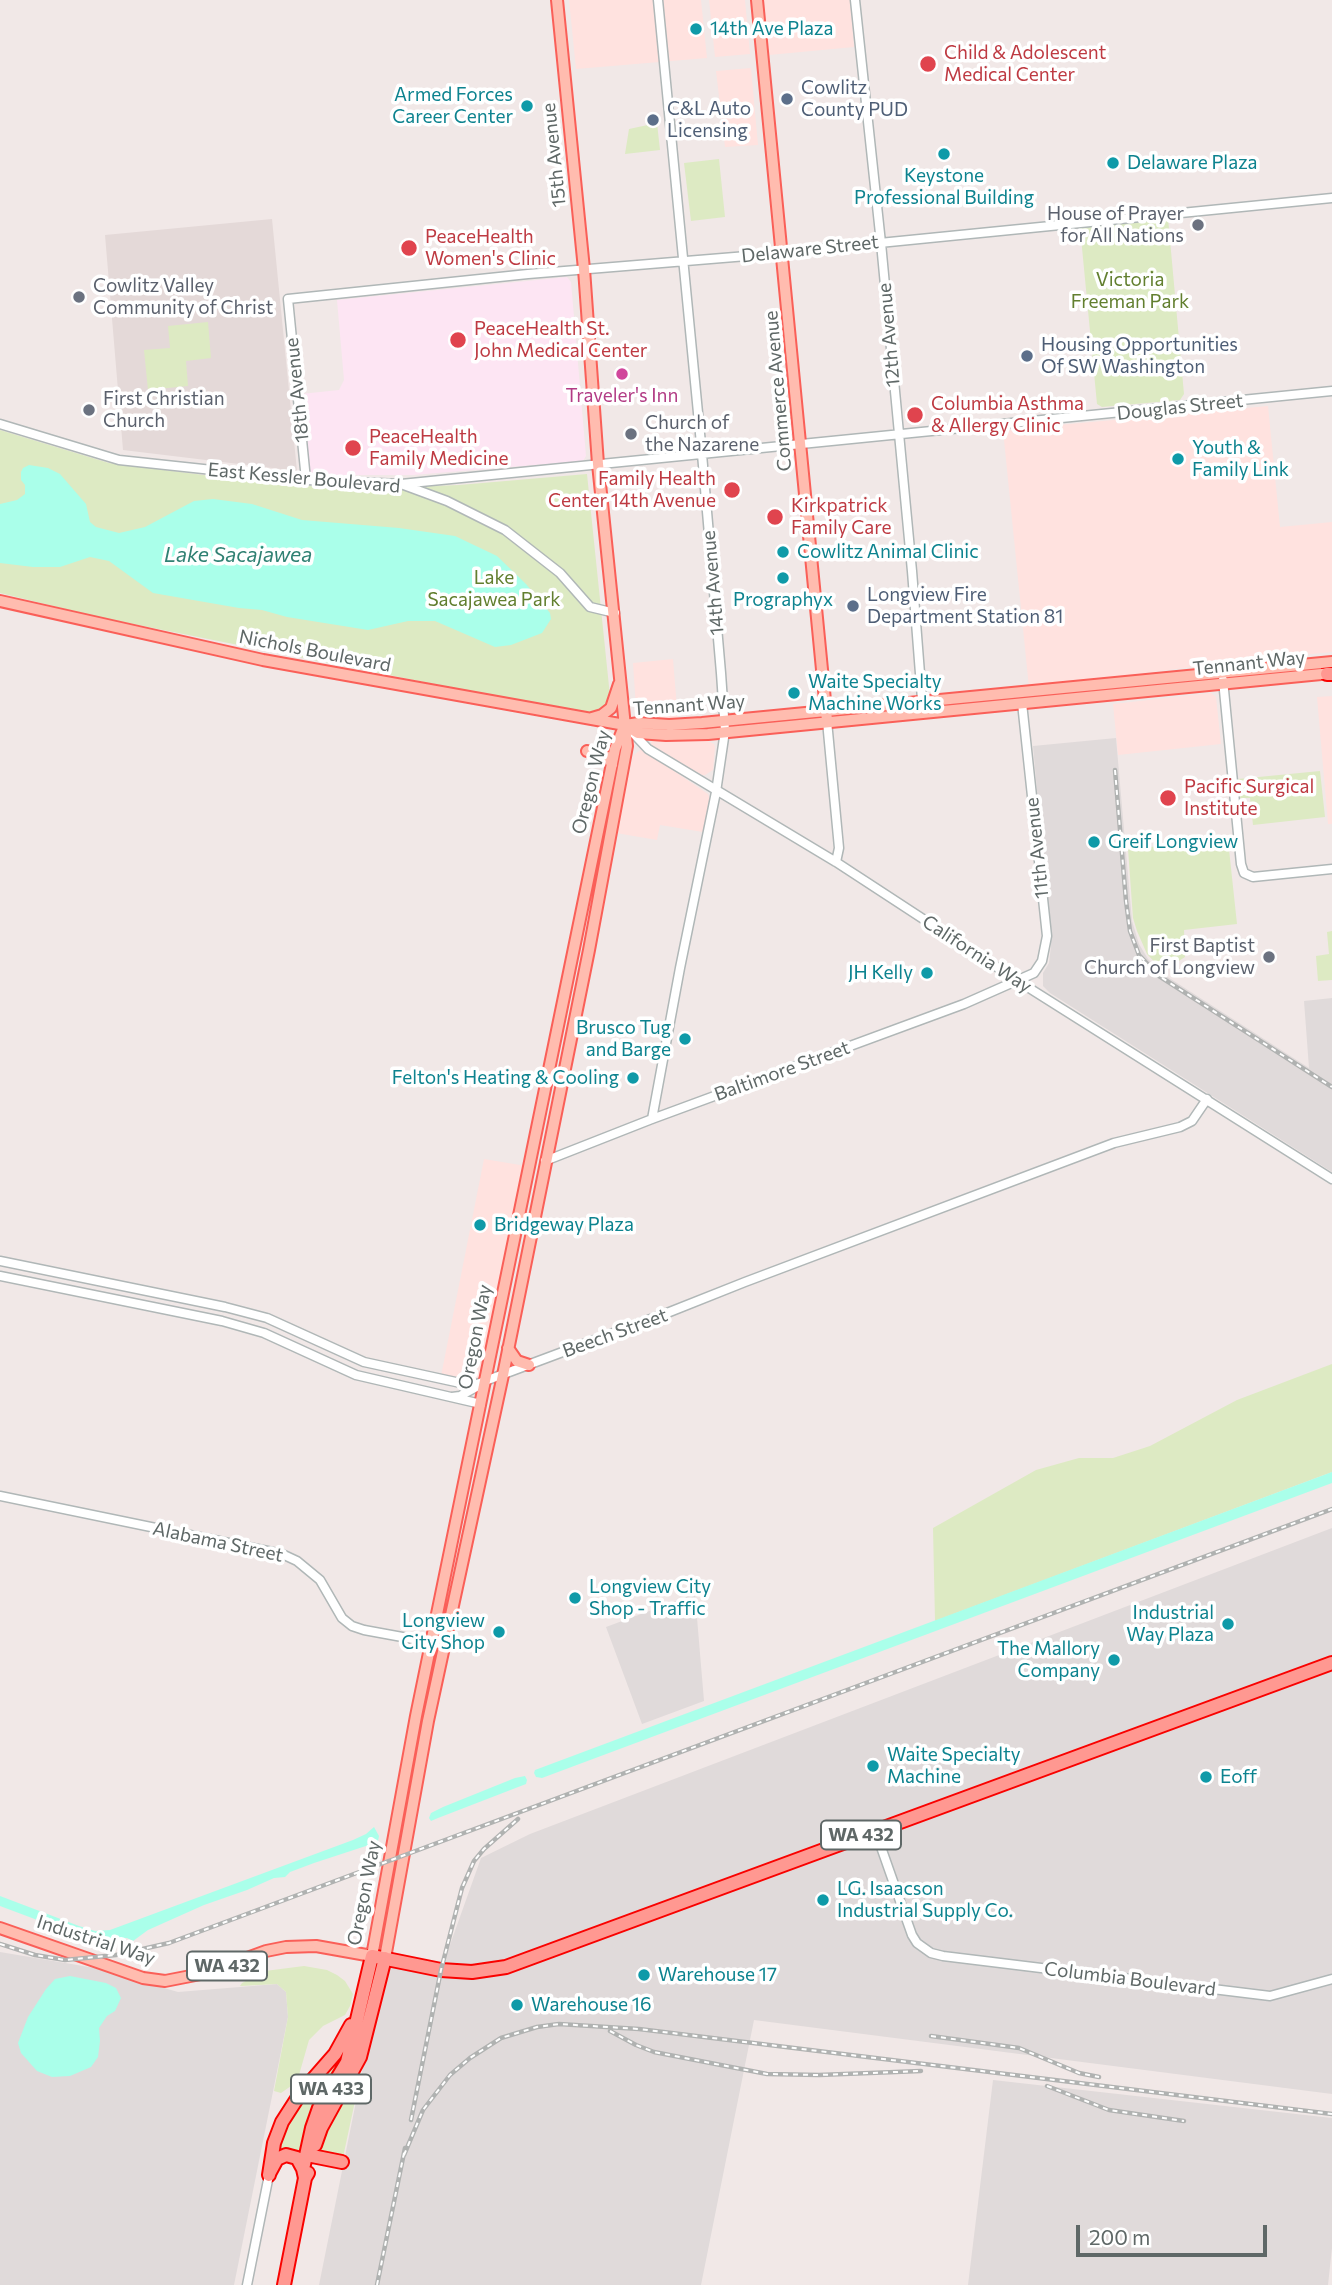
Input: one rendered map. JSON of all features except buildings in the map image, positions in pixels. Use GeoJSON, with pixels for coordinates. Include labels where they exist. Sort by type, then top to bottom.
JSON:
{"type":"FeatureCollection","features":[{"type":"Feature","properties":{"kind":"highway","name":"WA 432"},"geometry":{"type":"LineString","coordinates":[[385,1958],[457,1971],[472,1972],[506,1967],[1332,1663]]}},
{"type":"Feature","properties":{"kind":"highway","name":"Industrial Way"},"geometry":{"type":"LineString","coordinates":[[372,1956],[385,1958]]}},
{"type":"Feature","properties":{"kind":"highway","name":"Oregon Way"},"geometry":{"type":"LineString","coordinates":[[284,2285],[312,2128],[319,2108],[347,2062],[372,1956]]}},
{"type":"Feature","properties":{"kind":"highway","name":"Oregon Way"},"geometry":{"type":"LineString","coordinates":[[304,2173],[321,2127],[360,2057],[385,1958]]}},
{"type":"Feature","properties":{"kind":"highway"},"geometry":{"type":"LineString","coordinates":[[269,2175],[272,2152],[282,2122],[300,2095],[335,2054],[360,2010]]}},
{"type":"Feature","properties":{"kind":"highway"},"geometry":{"type":"LineString","coordinates":[[269,2175],[277,2159],[286,2155],[297,2158],[304,2173]]}},
{"type":"Feature","properties":{"kind":"highway"},"geometry":{"type":"LineString","coordinates":[[312,2156],[342,2162]]}},
{"type":"Feature","properties":{"kind":"main road","name":"15th Avenue"},"geometry":{"type":"LineString","coordinates":[[557,0],[584,268],[598,464],[625,725]]}},
{"type":"Feature","properties":{"kind":"main road","name":"Commerce Avenue"},"geometry":{"type":"LineString","coordinates":[[757,0],[827,716]]}},
{"type":"Feature","properties":{"kind":"main road","name":"Nichols Boulevard"},"geometry":{"type":"LineString","coordinates":[[0,601],[263,660],[625,725]]}},
{"type":"Feature","properties":{"kind":"main road","name":"Tennant Way"},"geometry":{"type":"LineString","coordinates":[[625,725],[638,733],[666,735],[724,726],[827,716],[1223,678],[1331,671]]}},
{"type":"Feature","properties":{"kind":"main road"},"geometry":{"type":"LineString","coordinates":[[588,719],[602,715],[611,708],[621,678]]}},
{"type":"Feature","properties":{"kind":"main road","name":"Tennant Way"},"geometry":{"type":"LineString","coordinates":[[922,707],[1022,703],[1223,678]]}},
{"type":"Feature","properties":{"kind":"main road","name":"Oregon Way"},"geometry":{"type":"LineString","coordinates":[[372,1956],[432,1642],[615,749],[625,725]]}},
{"type":"Feature","properties":{"kind":"main road","name":"Oregon Way"},"geometry":{"type":"LineString","coordinates":[[385,1958],[428,1721],[503,1375],[620,789],[627,746],[625,725]]}},
{"type":"Feature","properties":{"kind":"main road"},"geometry":{"type":"LineString","coordinates":[[587,751],[609,758],[612,765]]}},
{"type":"Feature","properties":{"kind":"main road"},"geometry":{"type":"LineString","coordinates":[[496,1329],[502,1337],[498,1355],[503,1375]]}},
{"type":"Feature","properties":{"kind":"main road"},"geometry":{"type":"LineString","coordinates":[[508,1348],[517,1361],[529,1365]]}},
{"type":"Feature","properties":{"kind":"main road","name":"Industrial Way"},"geometry":{"type":"LineString","coordinates":[[0,1928],[144,1978],[165,1981],[206,1973],[266,1951],[286,1947],[316,1947],[372,1956]]}},
{"type":"Feature","properties":{"kind":"street","name":"14th Avenue"},"geometry":{"type":"LineString","coordinates":[[652,1119],[716,792],[724,726],[702,454],[658,0]]}},
{"type":"Feature","properties":{"kind":"street","name":"12th Avenue"},"geometry":{"type":"LineString","coordinates":[[855,0],[881,243],[922,707]]}},
{"type":"Feature","properties":{"kind":"street","name":"Delaware Street"},"geometry":{"type":"LineString","coordinates":[[288,299],[584,268],[783,253],[1332,198]]}},
{"type":"Feature","properties":{"kind":"street","name":"18th Avenue"},"geometry":{"type":"LineString","coordinates":[[288,299],[306,480]]}},
{"type":"Feature","properties":{"kind":"street","name":"Douglas Street"},"geometry":{"type":"LineString","coordinates":[[401,484],[1332,391]]}},
{"type":"Feature","properties":{"kind":"street","name":"East Kessler Boulevard"},"geometry":{"type":"LineString","coordinates":[[0,424],[119,460],[306,480],[401,484],[447,501],[505,530],[560,573],[590,607],[615,613]]}},
{"type":"Feature","properties":{"kind":"street"},"geometry":{"type":"LineString","coordinates":[[1223,678],[1244,873],[1253,877],[1332,869]]}},
{"type":"Feature","properties":{"kind":"street","name":"11th Avenue"},"geometry":{"type":"LineString","coordinates":[[1018,981],[1038,968],[1042,961],[1046,936],[1022,703]]}},
{"type":"Feature","properties":{"kind":"street","name":"Commerce Avenue"},"geometry":{"type":"LineString","coordinates":[[827,716],[839,848],[836,862]]}},
{"type":"Feature","properties":{"kind":"street","name":"California Way"},"geometry":{"type":"LineString","coordinates":[[625,725],[648,749],[836,862],[1332,1180]]}},
{"type":"Feature","properties":{"kind":"street","name":"Baltimore Street"},"geometry":{"type":"LineString","coordinates":[[545,1161],[964,1004],[1018,981]]}},
{"type":"Feature","properties":{"kind":"street","name":"Beech Street"},"geometry":{"type":"LineString","coordinates":[[0,1261],[267,1318],[364,1362],[465,1384],[485,1382],[1114,1143],[1180,1127],[1192,1121],[1207,1099]]}},
{"type":"Feature","properties":{"kind":"street"},"geometry":{"type":"LineString","coordinates":[[0,1276],[222,1321],[264,1333],[356,1375],[481,1404]]}},
{"type":"Feature","properties":{"kind":"street"},"geometry":{"type":"LineString","coordinates":[[449,1398],[475,1389],[485,1382]]}},
{"type":"Feature","properties":{"kind":"street","name":"Alabama Street"},"geometry":{"type":"LineString","coordinates":[[0,1496],[282,1554],[297,1561],[320,1580],[342,1618],[352,1626],[446,1645]]}},
{"type":"Feature","properties":{"kind":"street","name":"Columbia Boulevard"},"geometry":{"type":"LineString","coordinates":[[875,1830],[912,1935],[926,1950],[943,1956],[1270,1996],[1332,1979]]}},
{"type":"Feature","properties":{"kind":"street"},"geometry":{"type":"LineString","coordinates":[[247,2285],[269,2175]]}},
{"type":"Feature","properties":{"kind":"shaded area"},"geometry":{"type":"Polygon","coordinates":[[[569,0],[701,0],[707,58],[576,69],[569,0]]]}},
{"type":"Feature","properties":{"kind":"shaded area"},"geometry":{"type":"Polygon","coordinates":[[[709,0],[745,0],[750,54],[715,57],[709,0]]]}},
{"type":"Feature","properties":{"kind":"shaded area"},"geometry":{"type":"Polygon","coordinates":[[[764,0],[850,0],[854,47],[769,55],[764,0]]]}},
{"type":"Feature","properties":{"kind":"shaded area"},"geometry":{"type":"Polygon","coordinates":[[[751,68],[758,145],[725,147],[716,71],[751,68]]]}},
{"type":"Feature","properties":{"kind":"shaded area"},"geometry":{"type":"Polygon","coordinates":[[[272,219],[297,471],[123,450],[105,235],[272,219]]]}},
{"type":"Feature","properties":{"kind":"shaded area","name":"PeaceHealth St. John Medical Center"},"geometry":{"type":"Polygon","coordinates":[[[567,277],[571,282],[586,456],[583,461],[413,475],[316,475],[310,472],[301,394],[339,390],[344,380],[337,300],[567,277]]]}},
{"type":"Feature","properties":{"kind":"shaded area"},"geometry":{"type":"Polygon","coordinates":[[[1268,406],[1280,527],[1332,522],[1332,652],[1230,662],[1029,688],[1003,430],[1268,406]]]}},
{"type":"Feature","properties":{"kind":"shaded area"},"geometry":{"type":"Polygon","coordinates":[[[673,659],[678,720],[640,715],[636,708],[633,663],[673,659]]]}},
{"type":"Feature","properties":{"kind":"shaded area"},"geometry":{"type":"Polygon","coordinates":[[[1211,693],[1216,697],[1221,744],[1118,755],[1113,704],[1211,693]]]}},
{"type":"Feature","properties":{"kind":"shaded area"},"geometry":{"type":"Polygon","coordinates":[[[1332,696],[1332,824],[1328,824],[1317,697],[1332,696]]]}},
{"type":"Feature","properties":{"kind":"shaded area"},"geometry":{"type":"Polygon","coordinates":[[[1116,738],[1132,921],[1139,944],[1148,959],[1163,974],[1309,1068],[1304,1001],[1332,998],[1332,1172],[1043,986],[1043,973],[1049,963],[1051,946],[1033,746],[1116,738]]]}},
{"type":"Feature","properties":{"kind":"shaded area"},"geometry":{"type":"Polygon","coordinates":[[[704,739],[715,747],[713,770],[705,775],[650,745],[652,741],[704,739]]]}},
{"type":"Feature","properties":{"kind":"shaded area"},"geometry":{"type":"Polygon","coordinates":[[[640,750],[708,794],[710,799],[703,832],[660,825],[657,840],[616,833],[633,756],[640,750]]]}},
{"type":"Feature","properties":{"kind":"shaded area"},"geometry":{"type":"Polygon","coordinates":[[[484,1159],[526,1166],[483,1376],[469,1381],[441,1376],[484,1159]]]}},
{"type":"Feature","properties":{"kind":"shaded area"},"geometry":{"type":"Polygon","coordinates":[[[1332,1528],[1332,2094],[754,2020],[701,2285],[319,2285],[385,1958],[441,1970],[481,1858],[530,1834],[1332,1528]]]}},
{"type":"Feature","properties":{"kind":"shaded area"},"geometry":{"type":"Polygon","coordinates":[[[695,1594],[704,1701],[642,1724],[606,1627],[695,1594]]]}},
{"type":"Feature","properties":{"kind":"shaded area"},"geometry":{"type":"Polygon","coordinates":[[[0,1952],[95,1968],[178,1992],[277,1984],[286,1992],[288,2017],[234,2285],[0,2285],[0,1952]]]}},
{"type":"Feature","properties":{"kind":"shaded area"},"geometry":{"type":"Polygon","coordinates":[[[993,2080],[1332,2118],[1332,2248],[1328,2285],[968,2285],[993,2080]]]}},
{"type":"Feature","properties":{"kind":"green space"},"geometry":{"type":"Polygon","coordinates":[[[657,123],[660,150],[625,154],[629,129],[657,123]]]}},
{"type":"Feature","properties":{"kind":"green space"},"geometry":{"type":"Polygon","coordinates":[[[719,159],[725,217],[691,221],[684,163],[719,159]]]}},
{"type":"Feature","properties":{"kind":"green space","name":"Victoria Freeman Park"},"geometry":{"type":"Polygon","coordinates":[[[1168,218],[1184,394],[1180,400],[1102,407],[1097,404],[1080,227],[1168,218]]]}},
{"type":"Feature","properties":{"kind":"green space"},"geometry":{"type":"Polygon","coordinates":[[[208,322],[211,358],[186,361],[188,386],[148,390],[144,350],[170,348],[168,326],[208,322]]]}},
{"type":"Feature","properties":{"kind":"green space","name":"Lake Sacajawea Park"},"geometry":{"type":"Polygon","coordinates":[[[0,430],[109,463],[267,483],[361,489],[459,485],[587,474],[609,706],[596,714],[449,687],[98,617],[0,593],[0,430]]]}},
{"type":"Feature","properties":{"kind":"green space"},"geometry":{"type":"Polygon","coordinates":[[[1320,771],[1325,817],[1253,825],[1250,798],[1240,798],[1238,779],[1320,771]]]}},
{"type":"Feature","properties":{"kind":"green space"},"geometry":{"type":"Polygon","coordinates":[[[1228,840],[1237,924],[1184,930],[1185,957],[1163,971],[1147,954],[1133,918],[1128,849],[1228,840]]]}},
{"type":"Feature","properties":{"kind":"green space"},"geometry":{"type":"Polygon","coordinates":[[[1332,931],[1332,980],[1318,981],[1316,956],[1329,954],[1327,932],[1332,931]]]}},
{"type":"Feature","properties":{"kind":"green space"},"geometry":{"type":"Polygon","coordinates":[[[1332,1364],[1332,1472],[935,1621],[933,1528],[1036,1470],[1079,1458],[1113,1458],[1150,1446],[1237,1400],[1332,1364]]]}},
{"type":"Feature","properties":{"kind":"green space"},"geometry":{"type":"Polygon","coordinates":[[[304,1966],[327,1970],[337,1975],[345,1981],[353,1994],[345,2015],[323,2026],[309,2040],[299,2075],[291,2086],[281,2093],[274,2091],[288,2017],[286,1992],[277,1984],[240,1986],[265,1971],[304,1966]]]}},
{"type":"Feature","properties":{"kind":"green space"},"geometry":{"type":"Polygon","coordinates":[[[351,2047],[299,2161],[270,2160],[278,2132],[335,2054],[351,2047]]]}},
{"type":"Feature","properties":{"kind":"green space"},"geometry":{"type":"Polygon","coordinates":[[[354,2072],[361,2073],[342,2162],[312,2156],[354,2072]]]}},
{"type":"Feature","properties":{"kind":"water","name":"Lake Sacajawea"},"geometry":{"type":"Polygon","coordinates":[[[29,465],[48,468],[60,474],[86,504],[90,522],[96,527],[119,533],[145,527],[194,501],[213,499],[252,504],[302,520],[399,528],[455,536],[497,556],[526,584],[550,613],[551,619],[542,633],[511,645],[495,647],[435,621],[408,621],[368,630],[153,593],[109,561],[90,557],[60,567],[0,563],[0,504],[17,500],[25,494],[21,472],[29,465]]]}},
{"type":"Feature","properties":{"kind":"water"},"geometry":{"type":"Polygon","coordinates":[[[1332,1472],[1332,1483],[542,1778],[536,1777],[534,1773],[535,1770],[1332,1472]]]}},
{"type":"Feature","properties":{"kind":"water"},"geometry":{"type":"Polygon","coordinates":[[[525,1776],[526,1784],[431,1821],[429,1818],[431,1813],[443,1807],[525,1776]]]}},
{"type":"Feature","properties":{"kind":"water"},"geometry":{"type":"Polygon","coordinates":[[[374,1827],[379,1836],[375,1843],[204,1905],[148,1930],[133,1941],[127,1938],[80,1936],[0,1906],[0,1896],[95,1931],[110,1930],[353,1840],[374,1827]]]}},
{"type":"Feature","properties":{"kind":"water"},"geometry":{"type":"Polygon","coordinates":[[[70,1976],[106,1983],[116,1988],[121,1998],[115,2011],[107,2016],[99,2028],[98,2057],[91,2067],[70,2076],[52,2077],[37,2071],[21,2053],[18,2043],[28,2017],[46,1989],[55,1979],[70,1976]]]}},
{"type":"Feature","properties":{"kind":"railway"},"geometry":{"type":"LineString","coordinates":[[1115,770],[1126,901],[1130,931],[1139,955],[1159,976],[1332,1087]]}},
{"type":"Feature","properties":{"kind":"railway"},"geometry":{"type":"LineString","coordinates":[[0,1944],[35,1955],[65,1960],[116,1955],[169,1943],[1332,1509]]}},
{"type":"Feature","properties":{"kind":"railway"},"geometry":{"type":"LineString","coordinates":[[411,2120],[441,1970],[462,1888],[474,1861],[518,1819]]}},
{"type":"Feature","properties":{"kind":"railway"},"geometry":{"type":"LineString","coordinates":[[404,2155],[423,2110],[450,2075],[470,2058],[501,2038],[537,2027],[559,2024],[639,2029],[1332,2114]]}},
{"type":"Feature","properties":{"kind":"railway"},"geometry":{"type":"LineString","coordinates":[[610,2031],[654,2052],[767,2074],[921,2071]]}},
{"type":"Feature","properties":{"kind":"railway"},"geometry":{"type":"LineString","coordinates":[[931,2036],[1019,2048],[1079,2073],[1099,2077]]}},
{"type":"Feature","properties":{"kind":"railway"},"geometry":{"type":"LineString","coordinates":[[1047,2086],[1109,2110],[1184,2121]]}},
{"type":"Feature","properties":{"kind":"railway"},"geometry":{"type":"LineString","coordinates":[[377,2285],[405,2148]]}},
{"type":"Feature","properties":{"kind":"place","name":"14th Ave Plaza"},"geometry":{"type":"Point","coordinates":[696,29]}},
{"type":"Feature","properties":{"kind":"place","name":"Child & Adolescent Medical Center"},"geometry":{"type":"Point","coordinates":[928,64]}},
{"type":"Feature","properties":{"kind":"place","name":"Cowlitz County PUD"},"geometry":{"type":"Point","coordinates":[787,99]}},
{"type":"Feature","properties":{"kind":"place","name":"Armed Forces Career Center"},"geometry":{"type":"Point","coordinates":[527,106]}},
{"type":"Feature","properties":{"kind":"place","name":"C&L Auto Licensing"},"geometry":{"type":"Point","coordinates":[653,120]}},
{"type":"Feature","properties":{"kind":"place","name":"Keystone Professional Building"},"geometry":{"type":"Point","coordinates":[944,154]}},
{"type":"Feature","properties":{"kind":"place","name":"Delaware Plaza"},"geometry":{"type":"Point","coordinates":[1113,163]}},
{"type":"Feature","properties":{"kind":"place","name":"House of Prayer for All Nations"},"geometry":{"type":"Point","coordinates":[1198,225]}},
{"type":"Feature","properties":{"kind":"place","name":"PeaceHealth Women's Clinic"},"geometry":{"type":"Point","coordinates":[409,248]}},
{"type":"Feature","properties":{"kind":"place","name":"Cowlitz Valley Community of Christ"},"geometry":{"type":"Point","coordinates":[79,297]}},
{"type":"Feature","properties":{"kind":"place","name":"PeaceHealth St. John Medical Center"},"geometry":{"type":"Point","coordinates":[458,340]}},
{"type":"Feature","properties":{"kind":"place","name":"Housing Opportunities Of SW Washington"},"geometry":{"type":"Point","coordinates":[1027,356]}},
{"type":"Feature","properties":{"kind":"place","name":"Traveler's Inn"},"geometry":{"type":"Point","coordinates":[622,374]}},
{"type":"Feature","properties":{"kind":"place","name":"First Christian Church"},"geometry":{"type":"Point","coordinates":[89,410]}},
{"type":"Feature","properties":{"kind":"place","name":"Columbia Asthma & Allergy Clinic"},"geometry":{"type":"Point","coordinates":[915,415]}},
{"type":"Feature","properties":{"kind":"place","name":"Church of the Nazarene"},"geometry":{"type":"Point","coordinates":[631,434]}},
{"type":"Feature","properties":{"kind":"place","name":"PeaceHealth Family Medicine"},"geometry":{"type":"Point","coordinates":[353,448]}},
{"type":"Feature","properties":{"kind":"place","name":"Youth & Family Link"},"geometry":{"type":"Point","coordinates":[1178,459]}},
{"type":"Feature","properties":{"kind":"place","name":"Family Health Center 14th Avenue"},"geometry":{"type":"Point","coordinates":[732,490]}},
{"type":"Feature","properties":{"kind":"place","name":"Kirkpatrick Family Care"},"geometry":{"type":"Point","coordinates":[775,517]}},
{"type":"Feature","properties":{"kind":"place","name":"Cowlitz Animal Clinic"},"geometry":{"type":"Point","coordinates":[783,552]}},
{"type":"Feature","properties":{"kind":"place","name":"Prographyx"},"geometry":{"type":"Point","coordinates":[783,578]}},
{"type":"Feature","properties":{"kind":"place","name":"Longview Fire Department Station 81"},"geometry":{"type":"Point","coordinates":[853,606]}},
{"type":"Feature","properties":{"kind":"place","name":"Waite Specialty Machine Works"},"geometry":{"type":"Point","coordinates":[794,693]}},
{"type":"Feature","properties":{"kind":"place","name":"Pacific Surgical Institute"},"geometry":{"type":"Point","coordinates":[1168,798]}},
{"type":"Feature","properties":{"kind":"place","name":"Greif Longview"},"geometry":{"type":"Point","coordinates":[1094,842]}},
{"type":"Feature","properties":{"kind":"place","name":"First Baptist Church of Longview"},"geometry":{"type":"Point","coordinates":[1269,957]}},
{"type":"Feature","properties":{"kind":"place","name":"JH Kelly"},"geometry":{"type":"Point","coordinates":[927,973]}},
{"type":"Feature","properties":{"kind":"place","name":"Brusco Tug and Barge"},"geometry":{"type":"Point","coordinates":[685,1039]}},
{"type":"Feature","properties":{"kind":"place","name":"Felton's Heating & Cooling"},"geometry":{"type":"Point","coordinates":[633,1078]}},
{"type":"Feature","properties":{"kind":"place","name":"Bridgeway Plaza"},"geometry":{"type":"Point","coordinates":[480,1225]}},
{"type":"Feature","properties":{"kind":"place","name":"Longview City Shop - Traffic"},"geometry":{"type":"Point","coordinates":[575,1598]}},
{"type":"Feature","properties":{"kind":"place","name":"Industrial Way Plaza"},"geometry":{"type":"Point","coordinates":[1228,1624]}},
{"type":"Feature","properties":{"kind":"place","name":"Longview City Shop"},"geometry":{"type":"Point","coordinates":[499,1632]}},
{"type":"Feature","properties":{"kind":"place","name":"The Mallory Company"},"geometry":{"type":"Point","coordinates":[1114,1660]}},
{"type":"Feature","properties":{"kind":"place","name":"Waite Specialty Machine"},"geometry":{"type":"Point","coordinates":[873,1766]}},
{"type":"Feature","properties":{"kind":"place","name":"Eoff"},"geometry":{"type":"Point","coordinates":[1206,1777]}},
{"type":"Feature","properties":{"kind":"place","name":"LG. Isaacson Industrial Supply Co."},"geometry":{"type":"Point","coordinates":[823,1900]}},
{"type":"Feature","properties":{"kind":"place","name":"Warehouse 17"},"geometry":{"type":"Point","coordinates":[644,1975]}},
{"type":"Feature","properties":{"kind":"place","name":"Warehouse 16"},"geometry":{"type":"Point","coordinates":[517,2005]}}]}
